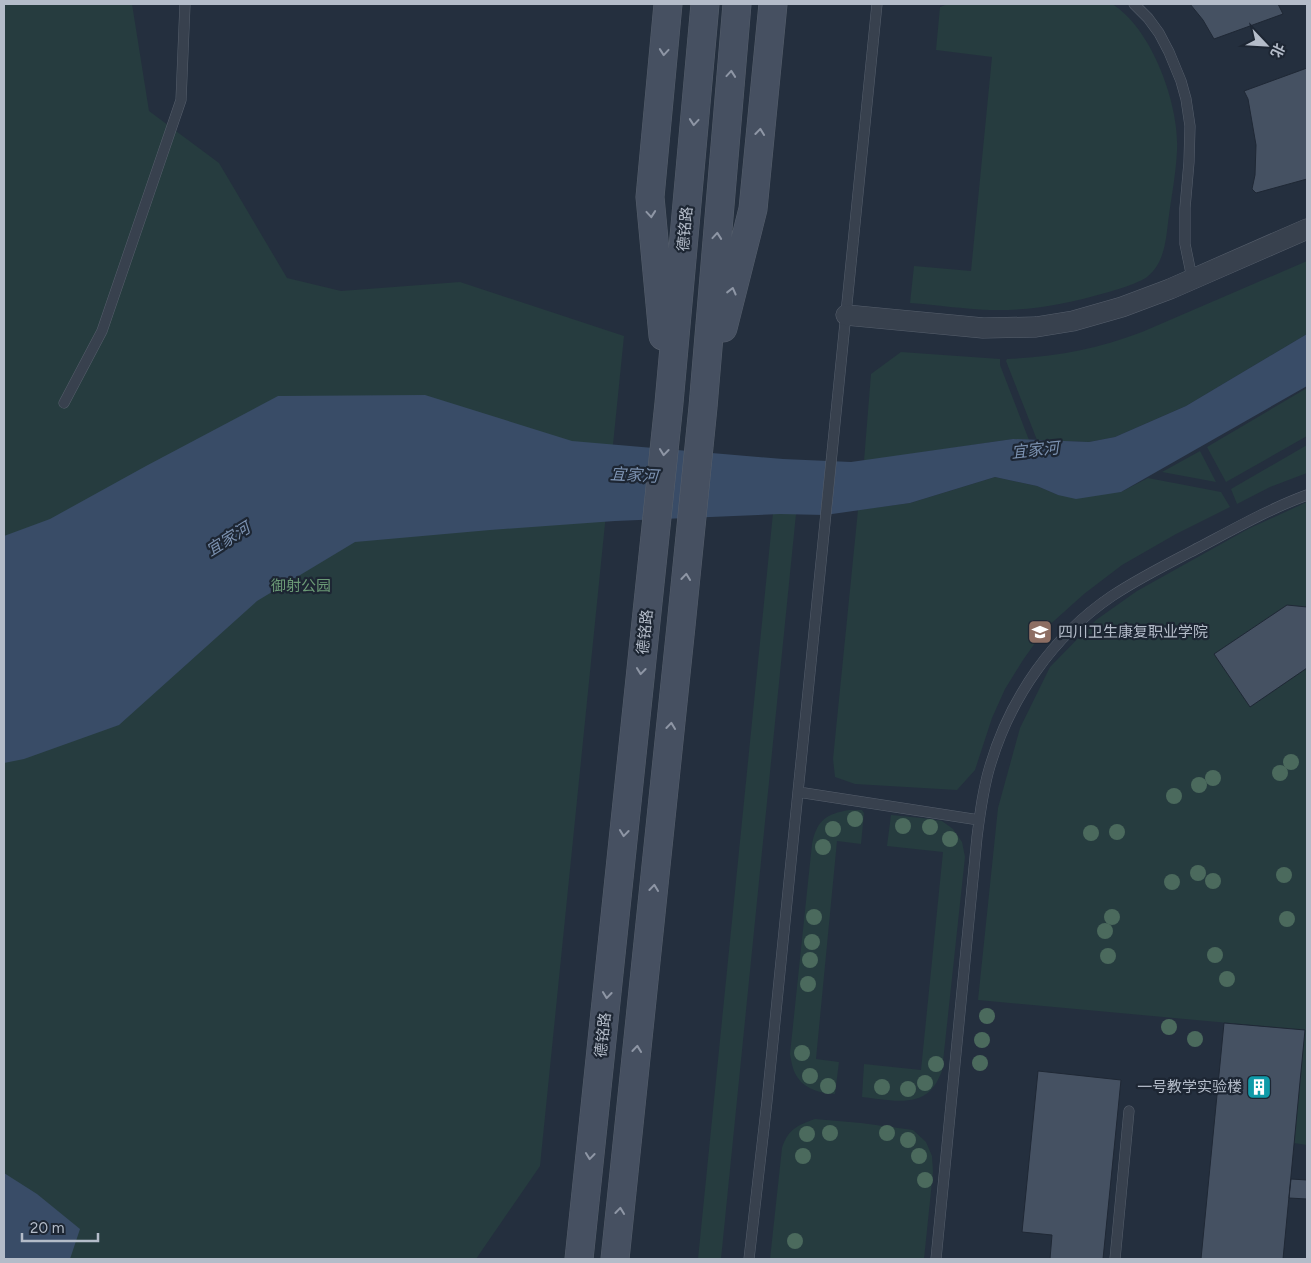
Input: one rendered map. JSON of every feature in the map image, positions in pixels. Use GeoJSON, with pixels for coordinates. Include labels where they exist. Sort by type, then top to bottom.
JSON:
{"type":"FeatureCollection","features":[{"type":"Feature","properties":{"kind":"street"},"geometry":{"type":"LineString","coordinates":[[668,4],[650,197],[669,404]]}},
{"type":"Feature","properties":{"kind":"street","name":"德铭路"},"geometry":{"type":"LineString","coordinates":[[579,1259],[669,404],[705,4]]}},
{"type":"Feature","properties":{"kind":"street"},"geometry":{"type":"LineString","coordinates":[[614,1259],[703,407],[737,4]]}},
{"type":"Feature","properties":{"kind":"street"},"geometry":{"type":"LineString","coordinates":[[703,407],[752,209],[773,4]]}},
{"type":"Feature","properties":{"kind":"street"},"geometry":{"type":"LineString","coordinates":[[846,315],[983,328],[1036,327],[1073,321],[1122,307],[1307,229]]}},
{"type":"Feature","properties":{"kind":"lane"},"geometry":{"type":"LineString","coordinates":[[64,403],[102,331],[181,100],[185,4]]}},
{"type":"Feature","properties":{"kind":"lane"},"geometry":{"type":"LineString","coordinates":[[749,1259],[767,1101],[877,4]]}},
{"type":"Feature","properties":{"kind":"lane"},"geometry":{"type":"LineString","coordinates":[[1134,4],[1159,33],[1181,81],[1186,99],[1190,126],[1185,244],[1192,278]]}},
{"type":"Feature","properties":{"kind":"lane"},"geometry":{"type":"LineString","coordinates":[[936,1259],[979,820],[990,766],[1011,711],[1042,662],[1067,634],[1111,596],[1168,563],[1272,510],[1307,496]]}},
{"type":"Feature","properties":{"kind":"lane"},"geometry":{"type":"LineString","coordinates":[[798,792],[979,820]]}},
{"type":"Feature","properties":{"kind":"lane"},"geometry":{"type":"LineString","coordinates":[[1114,1259],[1129,1111]]}},
{"type":"Feature","properties":{"kind":"green space","name":"御射公园"},"geometry":{"type":"Polygon","coordinates":[[[4,4],[132,4],[149,111],[219,163],[287,278],[341,291],[460,282],[624,336],[540,1166],[476,1259],[4,1259],[4,4]]]}},
{"type":"Feature","properties":{"kind":"green space"},"geometry":{"type":"Polygon","coordinates":[[[948,4],[1112,4],[1126,15],[1139,31],[1151,49],[1161,70],[1174,112],[1177,133],[1176,167],[1166,240],[1158,264],[1147,277],[1139,282],[1091,297],[1034,308],[990,310],[910,303],[914,266],[971,271],[992,57],[936,50],[940,7],[948,4]]]}},
{"type":"Feature","properties":{"kind":"green space"},"geometry":{"type":"Polygon","coordinates":[[[1307,261],[1307,334],[1186,406],[1115,437],[1089,442],[1037,440],[1006,361],[1007,359],[1076,351],[1126,338],[1307,261]]]}},
{"type":"Feature","properties":{"kind":"green space"},"geometry":{"type":"Polygon","coordinates":[[[901,352],[1000,359],[1000,365],[1029,440],[1013,439],[864,461],[871,374],[901,352]]]}},
{"type":"Feature","properties":{"kind":"green space"},"geometry":{"type":"Polygon","coordinates":[[[1307,388],[1307,436],[1226,482],[1207,447],[1307,388]]]}},
{"type":"Feature","properties":{"kind":"green space"},"geometry":{"type":"Polygon","coordinates":[[[1307,445],[1307,473],[1270,487],[1237,504],[1231,489],[1307,445]]]}},
{"type":"Feature","properties":{"kind":"green space"},"geometry":{"type":"Polygon","coordinates":[[[1200,451],[1216,482],[1162,472],[1200,451]]]}},
{"type":"Feature","properties":{"kind":"green space"},"geometry":{"type":"Polygon","coordinates":[[[995,477],[1037,486],[1058,495],[1121,492],[1148,478],[1221,492],[1230,507],[1176,534],[1122,565],[1084,594],[1045,629],[1005,689],[992,718],[975,770],[957,790],[855,784],[835,777],[833,759],[858,510],[910,503],[995,477]]]}},
{"type":"Feature","properties":{"kind":"green space"},"geometry":{"type":"Polygon","coordinates":[[[1307,502],[1307,1145],[1294,1143],[1305,1030],[978,1000],[998,808],[1020,728],[1050,667],[1096,620],[1137,591],[1248,529],[1307,502]]]}},
{"type":"Feature","properties":{"kind":"green space"},"geometry":{"type":"Polygon","coordinates":[[[773,513],[796,514],[721,1259],[698,1259],[773,513]]]}},
{"type":"Feature","properties":{"kind":"green space"},"geometry":{"type":"Polygon","coordinates":[[[849,810],[862,810],[864,813],[861,844],[837,841],[816,1059],[839,1062],[835,1094],[816,1091],[801,1082],[794,1071],[790,1054],[812,844],[817,829],[824,820],[834,814],[849,810]]]}},
{"type":"Feature","properties":{"kind":"green space"},"geometry":{"type":"Polygon","coordinates":[[[891,815],[942,821],[953,829],[962,842],[965,857],[942,1071],[936,1084],[923,1096],[898,1101],[862,1097],[864,1064],[921,1070],[943,852],[887,846],[891,815]]]}},
{"type":"Feature","properties":{"kind":"green space"},"geometry":{"type":"Polygon","coordinates":[[[815,1119],[913,1130],[926,1142],[932,1156],[933,1172],[924,1259],[770,1259],[782,1148],[787,1136],[794,1129],[815,1119]]]}},
{"type":"Feature","properties":{"kind":"water","name":"宜家河"},"geometry":{"type":"Polygon","coordinates":[[[1307,334],[1307,386],[1121,492],[1076,499],[1058,495],[1037,486],[995,477],[910,503],[825,515],[780,514],[615,521],[355,542],[257,601],[119,725],[24,759],[4,763],[4,536],[50,519],[278,396],[425,395],[572,441],[783,459],[851,462],[1013,439],[1089,442],[1115,437],[1186,406],[1307,334]]]}},
{"type":"Feature","properties":{"kind":"water"},"geometry":{"type":"Polygon","coordinates":[[[4,1173],[37,1194],[80,1229],[70,1259],[4,1259],[4,1173]]]}},
{"type":"Feature","properties":{"kind":"building"},"geometry":{"type":"Polygon","coordinates":[[[1190,4],[1278,4],[1283,14],[1214,39],[1203,20],[1190,4]]]}},
{"type":"Feature","properties":{"kind":"building"},"geometry":{"type":"Polygon","coordinates":[[[1307,68],[1307,179],[1256,193],[1252,189],[1255,175],[1256,145],[1248,99],[1244,91],[1307,68]]]}},
{"type":"Feature","properties":{"kind":"building"},"geometry":{"type":"Polygon","coordinates":[[[1287,605],[1307,607],[1307,668],[1250,707],[1214,654],[1287,605]]]}},
{"type":"Feature","properties":{"kind":"building","name":"一号教学实验楼"},"geometry":{"type":"Polygon","coordinates":[[[1224,1023],[1305,1030],[1283,1259],[1201,1259],[1224,1023]]]}},
{"type":"Feature","properties":{"kind":"building","name":"一号教学实验楼"},"geometry":{"type":"Polygon","coordinates":[[[1038,1071],[1121,1080],[1103,1259],[1050,1259],[1052,1235],[1022,1232],[1038,1071]]]}},
{"type":"Feature","properties":{"kind":"building"},"geometry":{"type":"Polygon","coordinates":[[[1291,1179],[1307,1180],[1307,1199],[1289,1198],[1291,1179]]]}},
{"type":"Feature","properties":{"kind":"place","name":"四川卫生康复职业学院"},"geometry":{"type":"Point","coordinates":[1040,632]}},
{"type":"Feature","properties":{"kind":"place","name":"一号教学实验楼"},"geometry":{"type":"Point","coordinates":[1259,1087]}}]}
